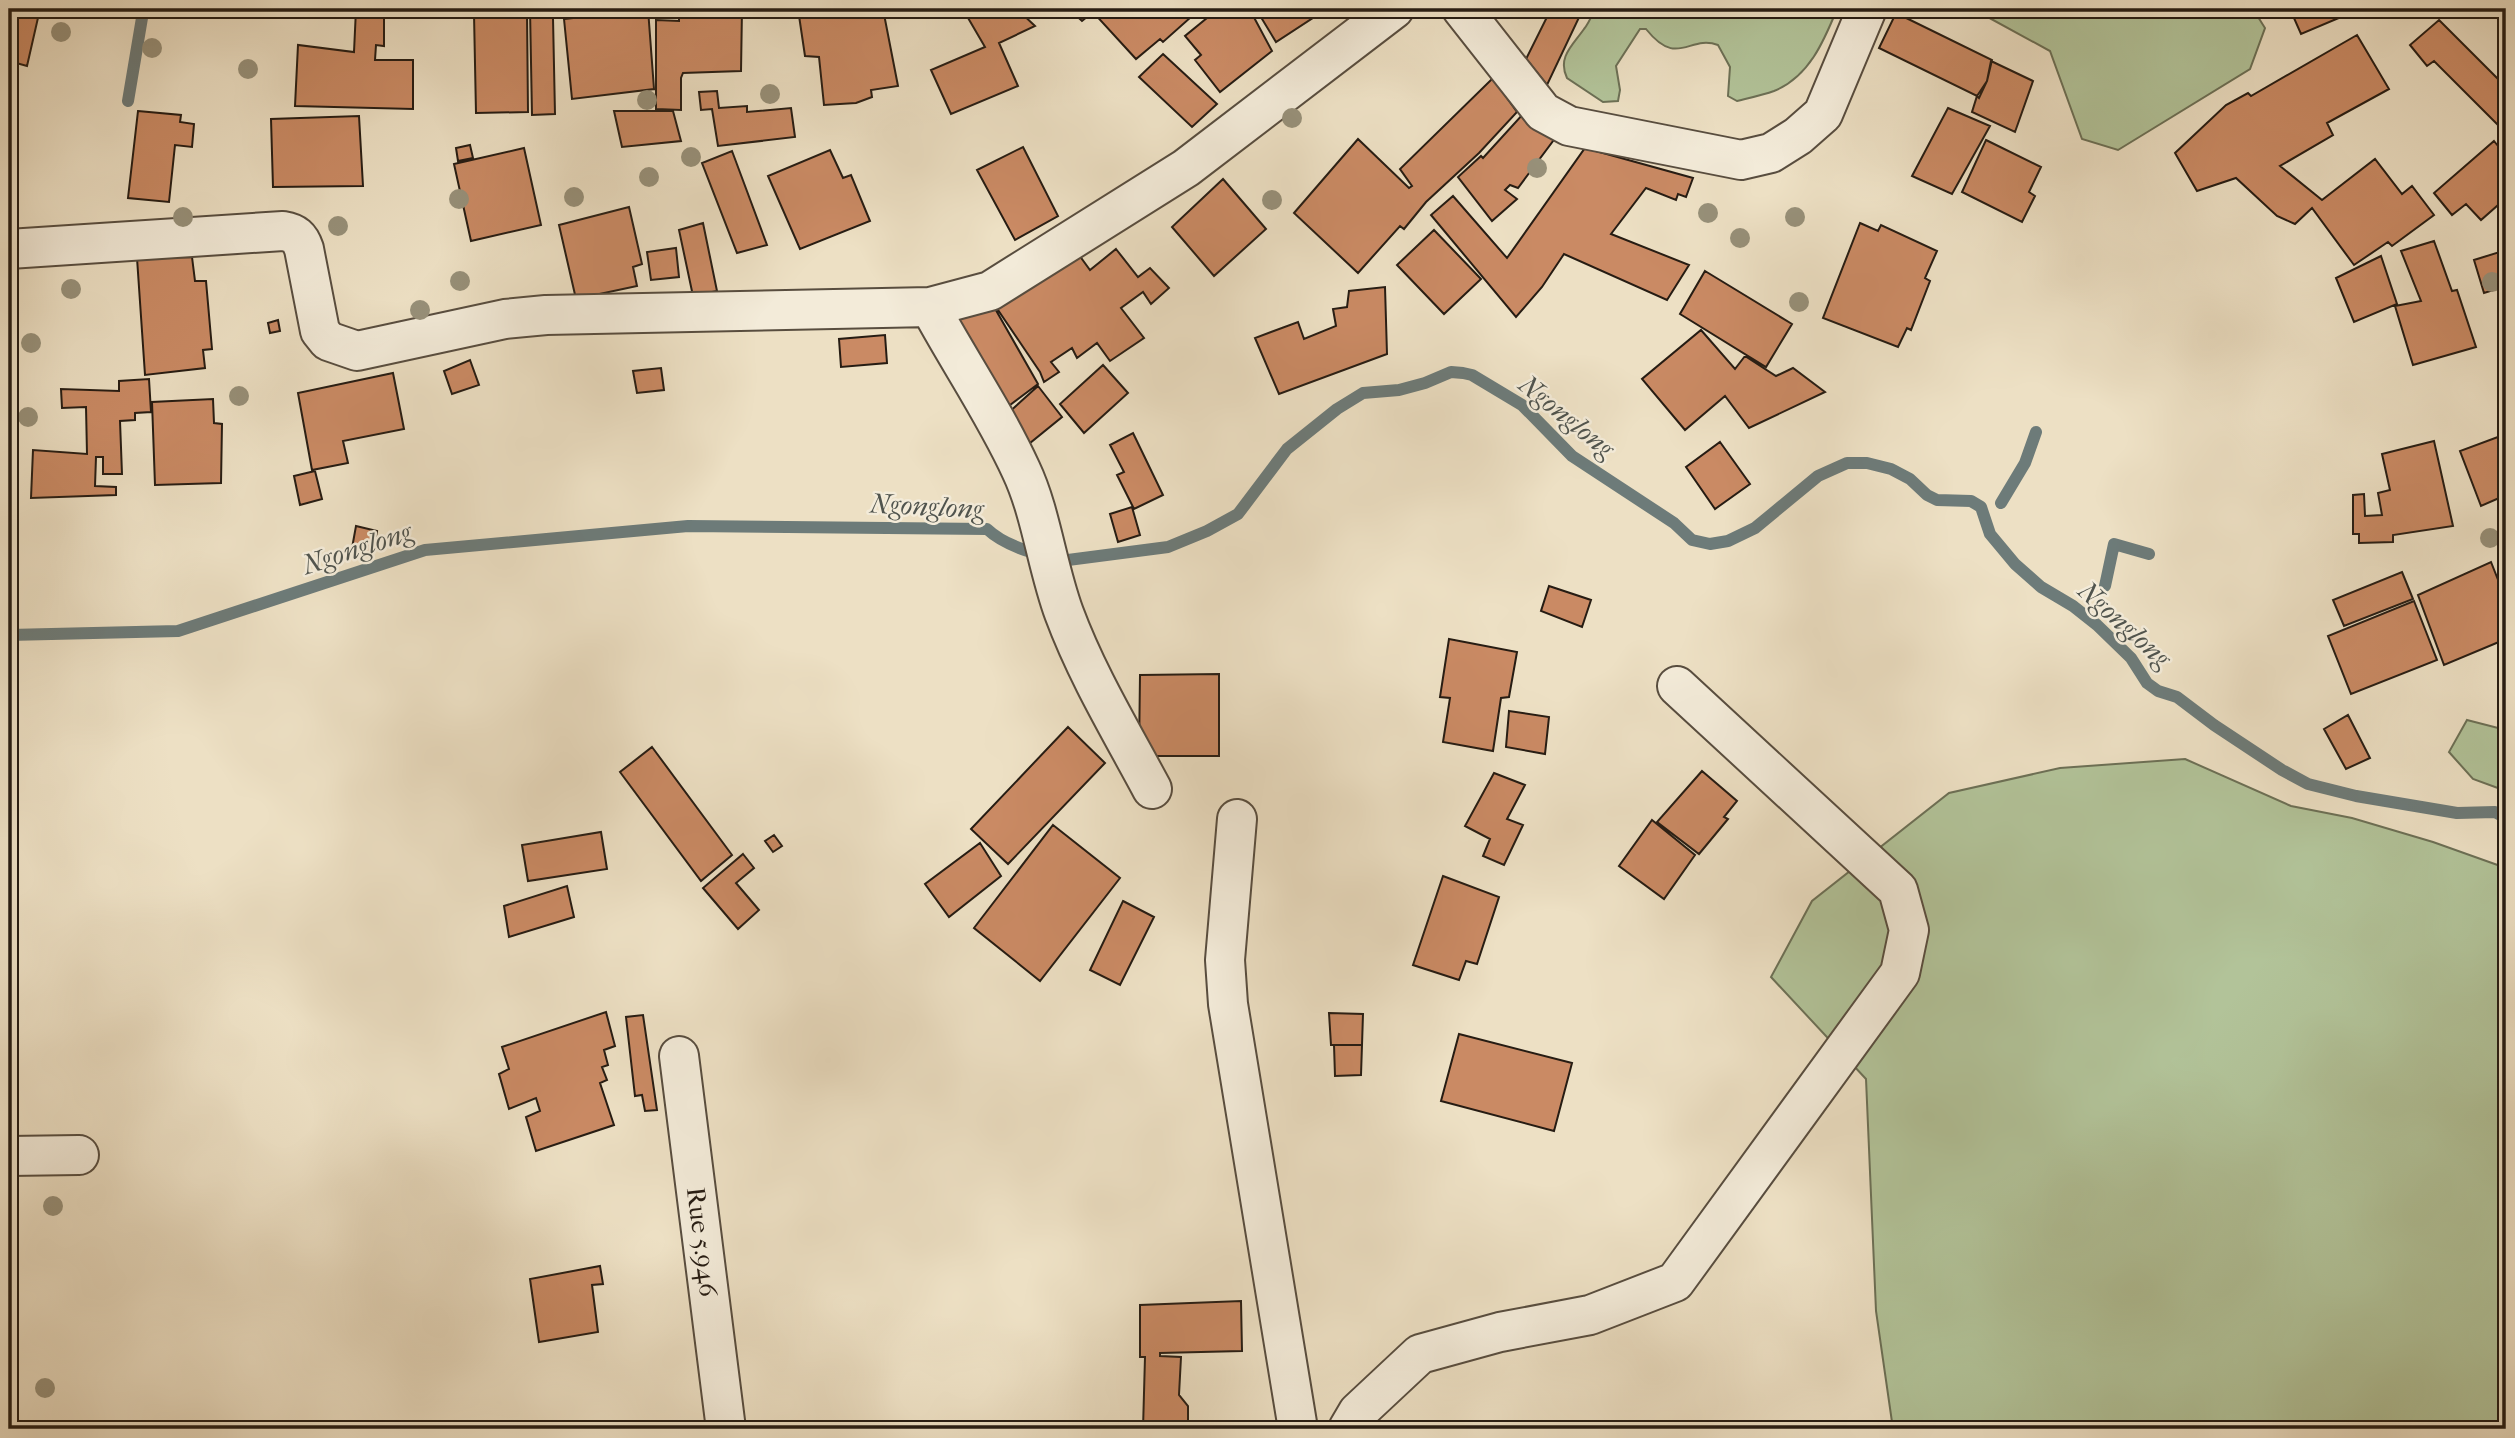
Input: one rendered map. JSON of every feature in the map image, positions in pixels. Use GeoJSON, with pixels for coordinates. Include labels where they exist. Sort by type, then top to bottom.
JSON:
{"type":"FeatureCollection","features":[{"type":"Feature","properties":{"kind":"street"},"geometry":{"type":"LineString","coordinates":[[9,249],[282,231],[293,233],[300,239],[304,249],[320,331],[328,341],[357,351],[505,319],[546,315],[930,307],[990,290],[1186,168],[1394,9]]}},
{"type":"Feature","properties":{"kind":"street"},"geometry":{"type":"LineString","coordinates":[[1462,9],[1543,112],[1569,126],[1741,160],[1771,153],[1798,136],[1822,114],[1867,9]]}},
{"type":"Feature","properties":{"kind":"street"},"geometry":{"type":"LineString","coordinates":[[930,307],[958,360],[1000,428],[1022,472],[1063,611],[1090,676],[1152,789]]}},
{"type":"Feature","properties":{"kind":"street"},"geometry":{"type":"LineString","coordinates":[[1360,1423],[1420,1354],[1500,1332],[1590,1315],[1675,1282],[1900,973],[1909,929],[1898,890],[1677,686]]}},
{"type":"Feature","properties":{"kind":"street"},"geometry":{"type":"LineString","coordinates":[[1237,819],[1225,960],[1228,1004],[1298,1429]]}},
{"type":"Feature","properties":{"kind":"street","name":"Rue 5.946"},"geometry":{"type":"LineString","coordinates":[[678,1056],[726,1429]]}},
{"type":"Feature","properties":{"kind":"street"},"geometry":{"type":"LineString","coordinates":[[9,1156],[79,1155]]}},
{"type":"Feature","properties":{"kind":"green space"},"geometry":{"type":"Polygon","coordinates":[[[1595,9],[1679,9],[1732,14],[1733,9],[1837,9],[1814,57],[1797,77],[1774,91],[1737,101],[1728,96],[1730,67],[1718,45],[1699,43],[1675,49],[1657,41],[1646,29],[1640,29],[1616,66],[1620,90],[1618,101],[1603,102],[1567,78],[1564,71],[1565,57],[1595,9]]]}},
{"type":"Feature","properties":{"kind":"green space"},"geometry":{"type":"Polygon","coordinates":[[[1973,9],[2253,9],[2265,28],[2250,69],[2118,150],[2082,139],[2050,51],[1973,9]]]}},
{"type":"Feature","properties":{"kind":"green space"},"geometry":{"type":"Polygon","coordinates":[[[2467,720],[2506,730],[2506,791],[2473,779],[2449,752],[2467,720]]]}},
{"type":"Feature","properties":{"kind":"green space"},"geometry":{"type":"Polygon","coordinates":[[[2185,759],[2291,806],[2352,818],[2433,842],[2506,868],[2506,1429],[1893,1429],[1876,1311],[1866,1079],[1771,977],[1812,901],[1949,793],[2060,768],[2185,759]]]}},
{"type":"Feature","properties":{"kind":"building"},"geometry":{"type":"Polygon","coordinates":[[[14,9],[40,9],[27,66],[9,61],[9,28],[14,9]]]}},
{"type":"Feature","properties":{"kind":"building"},"geometry":{"type":"Polygon","coordinates":[[[356,9],[384,9],[384,46],[376,45],[375,60],[413,60],[413,109],[295,106],[298,45],[354,52],[356,9]]]}},
{"type":"Feature","properties":{"kind":"building"},"geometry":{"type":"Polygon","coordinates":[[[530,9],[570,9],[570,17],[553,18],[555,114],[532,115],[530,9]]]}},
{"type":"Feature","properties":{"kind":"building"},"geometry":{"type":"Polygon","coordinates":[[[610,9],[648,9],[654,89],[572,99],[564,19],[610,14],[610,9]]]}},
{"type":"Feature","properties":{"kind":"building"},"geometry":{"type":"Polygon","coordinates":[[[679,9],[742,9],[741,71],[683,73],[681,110],[656,109],[656,20],[679,21],[679,9]]]}},
{"type":"Feature","properties":{"kind":"building"},"geometry":{"type":"Polygon","coordinates":[[[798,9],[883,9],[898,86],[871,90],[872,97],[856,103],[824,105],[819,57],[805,56],[798,9]]]}},
{"type":"Feature","properties":{"kind":"building"},"geometry":{"type":"Polygon","coordinates":[[[1017,9],[1035,26],[999,43],[1018,86],[951,114],[931,70],[985,47],[964,11],[1017,9]]]}},
{"type":"Feature","properties":{"kind":"building"},"geometry":{"type":"Polygon","coordinates":[[[1069,9],[1200,9],[1163,42],[1160,39],[1136,59],[1093,12],[1082,21],[1069,9]]]}},
{"type":"Feature","properties":{"kind":"building"},"geometry":{"type":"Polygon","coordinates":[[[1218,9],[1237,9],[1242,15],[1250,10],[1272,51],[1220,92],[1195,60],[1201,55],[1185,36],[1218,9]]]}},
{"type":"Feature","properties":{"kind":"building"},"geometry":{"type":"Polygon","coordinates":[[[1256,9],[1324,9],[1325,10],[1276,42],[1256,9]]]}},
{"type":"Feature","properties":{"kind":"building"},"geometry":{"type":"Polygon","coordinates":[[[1551,9],[1583,9],[1547,85],[1526,59],[1551,9]]]}},
{"type":"Feature","properties":{"kind":"building"},"geometry":{"type":"Polygon","coordinates":[[[2290,9],[2360,9],[2301,34],[2290,9]]]}},
{"type":"Feature","properties":{"kind":"building"},"geometry":{"type":"Polygon","coordinates":[[[527,13],[528,112],[476,113],[474,14],[527,13]]]}},
{"type":"Feature","properties":{"kind":"building"},"geometry":{"type":"Polygon","coordinates":[[[1896,13],[1992,60],[1987,81],[1977,96],[1879,48],[1896,13]]]}},
{"type":"Feature","properties":{"kind":"building"},"geometry":{"type":"Polygon","coordinates":[[[2439,20],[2506,87],[2506,133],[2434,61],[2427,66],[2410,45],[2439,20]]]}},
{"type":"Feature","properties":{"kind":"building"},"geometry":{"type":"Polygon","coordinates":[[[2357,35],[2389,89],[2327,123],[2333,135],[2280,166],[2322,200],[2375,159],[2402,194],[2412,186],[2434,215],[2392,246],[2388,242],[2354,265],[2312,208],[2295,224],[2277,216],[2236,178],[2197,191],[2175,153],[2226,105],[2248,93],[2251,96],[2357,35]]]}},
{"type":"Feature","properties":{"kind":"building"},"geometry":{"type":"Polygon","coordinates":[[[1163,54],[1217,104],[1192,127],[1139,77],[1163,54]]]}},
{"type":"Feature","properties":{"kind":"building"},"geometry":{"type":"Polygon","coordinates":[[[1991,61],[2033,81],[2015,132],[1972,112],[1977,96],[1979,98],[1987,81],[1991,61]]]}},
{"type":"Feature","properties":{"kind":"building"},"geometry":{"type":"Polygon","coordinates":[[[1493,78],[1517,112],[1479,153],[1426,202],[1404,229],[1400,226],[1358,273],[1294,213],[1358,139],[1409,188],[1412,186],[1400,169],[1493,78]]]}},
{"type":"Feature","properties":{"kind":"building"},"geometry":{"type":"Polygon","coordinates":[[[717,91],[719,108],[747,106],[747,112],[791,108],[795,137],[718,146],[712,109],[701,110],[699,92],[717,91]]]}},
{"type":"Feature","properties":{"kind":"building"},"geometry":{"type":"Polygon","coordinates":[[[1948,108],[1990,126],[1952,194],[1912,176],[1948,108]]]}},
{"type":"Feature","properties":{"kind":"building"},"geometry":{"type":"Polygon","coordinates":[[[138,111],[181,115],[180,122],[194,124],[192,147],[175,145],[169,202],[128,198],[138,111]]]}},
{"type":"Feature","properties":{"kind":"building"},"geometry":{"type":"Polygon","coordinates":[[[614,111],[673,111],[681,141],[622,147],[614,111]]]}},
{"type":"Feature","properties":{"kind":"building"},"geometry":{"type":"Polygon","coordinates":[[[1523,114],[1556,137],[1518,188],[1510,185],[1505,190],[1517,199],[1492,221],[1458,177],[1481,156],[1483,158],[1523,114]]]}},
{"type":"Feature","properties":{"kind":"building"},"geometry":{"type":"Polygon","coordinates":[[[359,116],[363,186],[273,187],[271,119],[359,116]]]}},
{"type":"Feature","properties":{"kind":"building"},"geometry":{"type":"Polygon","coordinates":[[[1986,140],[2041,167],[2029,192],[2035,196],[2022,222],[1962,192],[1986,140]]]}},
{"type":"Feature","properties":{"kind":"building"},"geometry":{"type":"Polygon","coordinates":[[[2494,141],[2506,156],[2506,198],[2481,220],[2466,204],[2452,215],[2434,193],[2494,141]]]}},
{"type":"Feature","properties":{"kind":"building"},"geometry":{"type":"Polygon","coordinates":[[[470,145],[473,158],[458,161],[456,148],[470,145]]]}},
{"type":"Feature","properties":{"kind":"building"},"geometry":{"type":"Polygon","coordinates":[[[1023,147],[1058,216],[1015,240],[977,170],[1023,147]]]}},
{"type":"Feature","properties":{"kind":"building"},"geometry":{"type":"Polygon","coordinates":[[[524,148],[541,225],[471,241],[454,164],[524,148]]]}},
{"type":"Feature","properties":{"kind":"building"},"geometry":{"type":"Polygon","coordinates":[[[1585,148],[1693,178],[1686,197],[1678,194],[1676,200],[1646,188],[1611,234],[1689,265],[1667,300],[1564,254],[1542,287],[1516,317],[1431,215],[1453,196],[1507,258],[1585,148]]]}},
{"type":"Feature","properties":{"kind":"building"},"geometry":{"type":"Polygon","coordinates":[[[830,150],[843,178],[851,175],[870,221],[800,249],[768,176],[830,150]]]}},
{"type":"Feature","properties":{"kind":"building"},"geometry":{"type":"Polygon","coordinates":[[[732,151],[767,245],[737,253],[702,163],[732,151]]]}},
{"type":"Feature","properties":{"kind":"building"},"geometry":{"type":"Polygon","coordinates":[[[1223,179],[1266,229],[1214,276],[1172,227],[1223,179]]]}},
{"type":"Feature","properties":{"kind":"building"},"geometry":{"type":"Polygon","coordinates":[[[629,207],[642,264],[633,267],[637,286],[576,299],[559,225],[629,207]]]}},
{"type":"Feature","properties":{"kind":"building"},"geometry":{"type":"Polygon","coordinates":[[[703,223],[717,291],[693,296],[679,230],[703,223]]]}},
{"type":"Feature","properties":{"kind":"building"},"geometry":{"type":"Polygon","coordinates":[[[1860,223],[1878,231],[1881,225],[1937,251],[1925,278],[1930,281],[1911,330],[1907,328],[1898,347],[1823,318],[1860,223]]]}},
{"type":"Feature","properties":{"kind":"building"},"geometry":{"type":"Polygon","coordinates":[[[1434,230],[1481,279],[1444,314],[1397,265],[1434,230]]]}},
{"type":"Feature","properties":{"kind":"building"},"geometry":{"type":"Polygon","coordinates":[[[2434,241],[2452,291],[2457,290],[2476,347],[2413,365],[2395,306],[2421,301],[2401,251],[2434,241]]]}},
{"type":"Feature","properties":{"kind":"building"},"geometry":{"type":"Polygon","coordinates":[[[676,248],[679,277],[651,280],[647,252],[676,248]]]}},
{"type":"Feature","properties":{"kind":"building"},"geometry":{"type":"Polygon","coordinates":[[[1116,249],[1138,277],[1150,268],[1169,288],[1151,304],[1143,292],[1121,308],[1144,338],[1110,361],[1097,343],[1077,358],[1072,348],[1051,362],[1059,372],[1044,382],[996,307],[1079,255],[1090,270],[1116,249]]]}},
{"type":"Feature","properties":{"kind":"building"},"geometry":{"type":"Polygon","coordinates":[[[2506,250],[2506,286],[2484,293],[2474,260],[2506,250]]]}},
{"type":"Feature","properties":{"kind":"building"},"geometry":{"type":"Polygon","coordinates":[[[2381,256],[2397,304],[2354,322],[2336,278],[2381,256]]]}},
{"type":"Feature","properties":{"kind":"building"},"geometry":{"type":"Polygon","coordinates":[[[192,257],[195,281],[206,281],[212,349],[203,350],[205,368],[145,375],[137,258],[192,257]]]}},
{"type":"Feature","properties":{"kind":"building"},"geometry":{"type":"Polygon","coordinates":[[[1705,271],[1792,324],[1766,367],[1680,314],[1705,271]]]}},
{"type":"Feature","properties":{"kind":"building"},"geometry":{"type":"Polygon","coordinates":[[[1385,287],[1387,354],[1279,394],[1255,338],[1298,322],[1304,339],[1336,326],[1333,309],[1347,307],[1349,291],[1385,287]]]}},
{"type":"Feature","properties":{"kind":"building"},"geometry":{"type":"Polygon","coordinates":[[[993,305],[1038,384],[998,414],[946,325],[993,305]]]}},
{"type":"Feature","properties":{"kind":"building"},"geometry":{"type":"Polygon","coordinates":[[[278,320],[280,331],[270,333],[268,323],[278,320]]]}},
{"type":"Feature","properties":{"kind":"building"},"geometry":{"type":"Polygon","coordinates":[[[1701,330],[1735,369],[1745,356],[1776,376],[1793,368],[1825,392],[1749,428],[1725,396],[1685,430],[1642,379],[1701,330]]]}},
{"type":"Feature","properties":{"kind":"building"},"geometry":{"type":"Polygon","coordinates":[[[885,335],[887,363],[841,367],[839,339],[885,335]]]}},
{"type":"Feature","properties":{"kind":"building"},"geometry":{"type":"Polygon","coordinates":[[[470,360],[479,385],[452,394],[444,371],[470,360]]]}},
{"type":"Feature","properties":{"kind":"building"},"geometry":{"type":"Polygon","coordinates":[[[1103,365],[1128,393],[1084,433],[1060,404],[1103,365]]]}},
{"type":"Feature","properties":{"kind":"building"},"geometry":{"type":"Polygon","coordinates":[[[661,368],[664,390],[637,393],[633,371],[661,368]]]}},
{"type":"Feature","properties":{"kind":"building"},"geometry":{"type":"Polygon","coordinates":[[[393,373],[404,429],[343,441],[348,463],[312,470],[298,393],[393,373]]]}},
{"type":"Feature","properties":{"kind":"building"},"geometry":{"type":"Polygon","coordinates":[[[149,379],[151,412],[135,413],[135,420],[120,421],[122,474],[103,474],[103,457],[96,457],[95,486],[116,487],[116,495],[31,498],[33,450],[87,454],[86,407],[62,408],[61,389],[119,391],[119,381],[149,379]]]}},
{"type":"Feature","properties":{"kind":"building"},"geometry":{"type":"Polygon","coordinates":[[[1038,386],[1062,417],[1030,443],[1007,414],[1038,386]]]}},
{"type":"Feature","properties":{"kind":"building"},"geometry":{"type":"Polygon","coordinates":[[[213,399],[214,423],[222,424],[221,483],[155,485],[152,402],[213,399]]]}},
{"type":"Feature","properties":{"kind":"building"},"geometry":{"type":"Polygon","coordinates":[[[1133,433],[1163,495],[1134,509],[1117,475],[1124,472],[1110,445],[1133,433]]]}},
{"type":"Feature","properties":{"kind":"building"},"geometry":{"type":"Polygon","coordinates":[[[2506,434],[2506,495],[2481,506],[2460,451],[2506,434]]]}},
{"type":"Feature","properties":{"kind":"building"},"geometry":{"type":"Polygon","coordinates":[[[2434,441],[2453,526],[2393,535],[2393,542],[2359,543],[2359,534],[2353,534],[2353,495],[2364,494],[2365,516],[2382,515],[2378,493],[2390,490],[2382,454],[2434,441]]]}},
{"type":"Feature","properties":{"kind":"building"},"geometry":{"type":"Polygon","coordinates":[[[1720,442],[1750,484],[1715,509],[1686,467],[1720,442]]]}},
{"type":"Feature","properties":{"kind":"building"},"geometry":{"type":"Polygon","coordinates":[[[315,471],[322,499],[300,505],[294,476],[315,471]]]}},
{"type":"Feature","properties":{"kind":"building"},"geometry":{"type":"Polygon","coordinates":[[[1132,507],[1140,535],[1118,542],[1110,514],[1132,507]]]}},
{"type":"Feature","properties":{"kind":"building"},"geometry":{"type":"Polygon","coordinates":[[[356,526],[377,531],[373,554],[352,548],[356,526]]]}},
{"type":"Feature","properties":{"kind":"building"},"geometry":{"type":"Polygon","coordinates":[[[2491,562],[2506,600],[2506,639],[2444,665],[2418,595],[2491,562]]]}},
{"type":"Feature","properties":{"kind":"building"},"geometry":{"type":"Polygon","coordinates":[[[2402,572],[2413,599],[2344,626],[2333,600],[2402,572]]]}},
{"type":"Feature","properties":{"kind":"building"},"geometry":{"type":"Polygon","coordinates":[[[1549,586],[1591,600],[1582,627],[1541,611],[1549,586]]]}},
{"type":"Feature","properties":{"kind":"building"},"geometry":{"type":"Polygon","coordinates":[[[2414,601],[2437,660],[2351,694],[2328,636],[2414,601]]]}},
{"type":"Feature","properties":{"kind":"building"},"geometry":{"type":"Polygon","coordinates":[[[1449,639],[1517,652],[1509,697],[1501,698],[1493,751],[1443,742],[1450,698],[1440,697],[1449,639]]]}},
{"type":"Feature","properties":{"kind":"building"},"geometry":{"type":"Polygon","coordinates":[[[1219,674],[1219,756],[1139,756],[1140,675],[1219,674]]]}},
{"type":"Feature","properties":{"kind":"building"},"geometry":{"type":"Polygon","coordinates":[[[1509,711],[1549,717],[1545,754],[1506,747],[1509,711]]]}},
{"type":"Feature","properties":{"kind":"building"},"geometry":{"type":"Polygon","coordinates":[[[2348,715],[2370,758],[2346,769],[2324,729],[2348,715]]]}},
{"type":"Feature","properties":{"kind":"building"},"geometry":{"type":"Polygon","coordinates":[[[1068,727],[1105,763],[1008,864],[971,829],[1068,727]]]}},
{"type":"Feature","properties":{"kind":"building"},"geometry":{"type":"Polygon","coordinates":[[[652,747],[732,855],[701,881],[620,772],[652,747]]]}},
{"type":"Feature","properties":{"kind":"building"},"geometry":{"type":"Polygon","coordinates":[[[1702,771],[1737,801],[1724,817],[1728,819],[1699,854],[1657,822],[1702,771]]]}},
{"type":"Feature","properties":{"kind":"building"},"geometry":{"type":"Polygon","coordinates":[[[1494,773],[1525,785],[1507,819],[1523,825],[1504,865],[1483,856],[1490,839],[1465,826],[1494,773]]]}},
{"type":"Feature","properties":{"kind":"building"},"geometry":{"type":"Polygon","coordinates":[[[1652,820],[1695,855],[1664,899],[1619,866],[1652,820]]]}},
{"type":"Feature","properties":{"kind":"building"},"geometry":{"type":"Polygon","coordinates":[[[1053,825],[1120,878],[1040,981],[974,928],[1053,825]]]}},
{"type":"Feature","properties":{"kind":"building"},"geometry":{"type":"Polygon","coordinates":[[[601,832],[607,869],[528,881],[522,845],[601,832]]]}},
{"type":"Feature","properties":{"kind":"building"},"geometry":{"type":"Polygon","coordinates":[[[774,835],[782,846],[773,852],[765,841],[774,835]]]}},
{"type":"Feature","properties":{"kind":"building"},"geometry":{"type":"Polygon","coordinates":[[[980,843],[1001,876],[949,917],[925,884],[980,843]]]}},
{"type":"Feature","properties":{"kind":"building"},"geometry":{"type":"Polygon","coordinates":[[[743,854],[754,868],[736,883],[759,910],[738,929],[703,888],[743,854]]]}},
{"type":"Feature","properties":{"kind":"building"},"geometry":{"type":"Polygon","coordinates":[[[1443,876],[1499,897],[1477,964],[1466,961],[1459,980],[1413,965],[1443,876]]]}},
{"type":"Feature","properties":{"kind":"building"},"geometry":{"type":"Polygon","coordinates":[[[567,886],[574,917],[509,937],[504,906],[567,886]]]}},
{"type":"Feature","properties":{"kind":"building"},"geometry":{"type":"Polygon","coordinates":[[[1123,901],[1154,917],[1120,985],[1090,970],[1123,901]]]}},
{"type":"Feature","properties":{"kind":"building"},"geometry":{"type":"Polygon","coordinates":[[[606,1012],[615,1046],[604,1050],[608,1065],[602,1067],[607,1080],[600,1083],[614,1125],[536,1151],[526,1117],[540,1111],[536,1098],[509,1109],[499,1074],[509,1069],[502,1047],[606,1012]]]}},
{"type":"Feature","properties":{"kind":"building"},"geometry":{"type":"Polygon","coordinates":[[[1329,1013],[1363,1014],[1362,1045],[1331,1045],[1329,1013]]]}},
{"type":"Feature","properties":{"kind":"building"},"geometry":{"type":"Polygon","coordinates":[[[643,1015],[657,1110],[645,1111],[642,1095],[635,1096],[626,1017],[643,1015]]]}},
{"type":"Feature","properties":{"kind":"building"},"geometry":{"type":"Polygon","coordinates":[[[1459,1034],[1572,1063],[1554,1131],[1441,1101],[1459,1034]]]}},
{"type":"Feature","properties":{"kind":"building"},"geometry":{"type":"Polygon","coordinates":[[[1334,1045],[1362,1045],[1361,1075],[1335,1076],[1334,1045]]]}},
{"type":"Feature","properties":{"kind":"building"},"geometry":{"type":"Polygon","coordinates":[[[600,1266],[603,1284],[592,1285],[598,1332],[539,1342],[530,1279],[600,1266]]]}},
{"type":"Feature","properties":{"kind":"building"},"geometry":{"type":"Polygon","coordinates":[[[1241,1301],[1242,1351],[1160,1353],[1160,1356],[1181,1357],[1179,1395],[1188,1406],[1188,1429],[1143,1429],[1145,1357],[1140,1357],[1140,1305],[1241,1301]]]}},
{"type":"Feature","properties":{"kind":"waterway"},"geometry":{"type":"LineString","coordinates":[[128,101],[143,12]]}},
{"type":"Feature","properties":{"kind":"waterway","name":"Ngonglong"},"geometry":{"type":"LineString","coordinates":[[9,635],[178,631],[425,550],[688,526],[987,529],[1004,541],[1025,550],[1068,560],[1168,547],[1207,531],[1238,514],[1287,449],[1337,409],[1363,393],[1399,390],[1451,372],[1472,375],[1522,405],[1572,456],[1674,523],[1692,540],[1710,544],[1728,541],[1755,528],[1818,476],[1847,463],[1867,463],[1891,469],[1910,479],[1927,495],[1937,500],[1971,501],[1981,507],[1990,534],[2015,564],[2041,587],[2073,606],[2097,625],[2131,658],[2147,683],[2158,691],[2177,697],[2282,770],[2308,784],[2356,796],[2457,813],[2495,812],[2506,818]]}},
{"type":"Feature","properties":{"kind":"waterway"},"geometry":{"type":"LineString","coordinates":[[2001,503],[2025,463],[2036,432]]}},
{"type":"Feature","properties":{"kind":"waterway"},"geometry":{"type":"LineString","coordinates":[[2105,586],[2114,544],[2149,554]]}}]}
